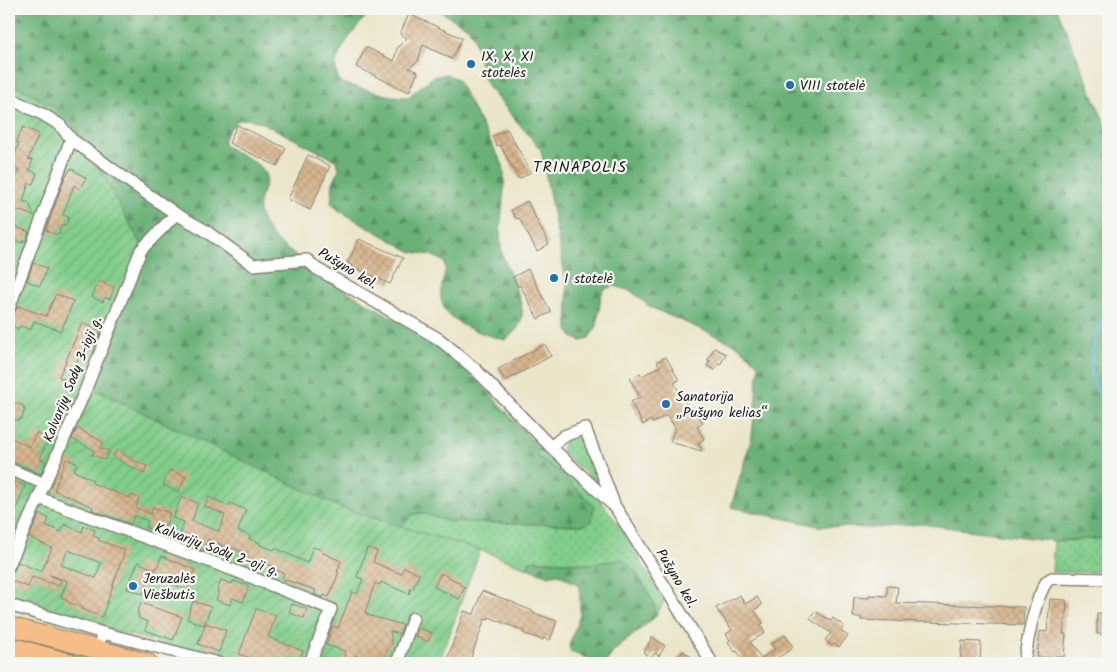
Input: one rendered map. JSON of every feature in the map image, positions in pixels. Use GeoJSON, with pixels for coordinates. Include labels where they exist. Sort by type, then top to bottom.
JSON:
{"type":"FeatureCollection","features":[{"type":"Feature","properties":{"kind":"main road"},"geometry":{"type":"LineString","coordinates":[[9,626],[101,641],[148,663]]}},
{"type":"Feature","properties":{"kind":"main road"},"geometry":{"type":"LineString","coordinates":[[9,646],[70,663]]}},
{"type":"Feature","properties":{"kind":"street","name":"Pušyno kel."},"geometry":{"type":"LineString","coordinates":[[9,98],[44,114],[60,125],[71,139],[176,214],[203,229],[253,265],[307,260],[317,269],[439,340],[476,370],[551,447],[616,508]]}},
{"type":"Feature","properties":{"kind":"street"},"geometry":{"type":"LineString","coordinates":[[9,308],[71,139]]}},
{"type":"Feature","properties":{"kind":"street","name":"Kalvarijų Sodų 3-ioji g."},"geometry":{"type":"LineString","coordinates":[[9,565],[85,391],[141,250],[176,214]]}},
{"type":"Feature","properties":{"kind":"street","name":"Pušyno kel."},"geometry":{"type":"LineString","coordinates":[[551,447],[564,436],[585,428],[616,508],[712,663]]}},
{"type":"Feature","properties":{"kind":"street"},"geometry":{"type":"LineString","coordinates":[[9,469],[45,484]]}},
{"type":"Feature","properties":{"kind":"street","name":"Kalvarijų Sodų 2-oji g."},"geometry":{"type":"LineString","coordinates":[[39,498],[233,570],[331,609],[310,663]]}},
{"type":"Feature","properties":{"kind":"street"},"geometry":{"type":"LineString","coordinates":[[1024,663],[1028,638],[1039,596],[1047,580],[1052,578],[1108,579]]}},
{"type":"Feature","properties":{"kind":"street"},"geometry":{"type":"LineString","coordinates":[[9,606],[101,641],[218,663]]}},
{"type":"Feature","properties":{"kind":"street"},"geometry":{"type":"LineString","coordinates":[[398,663],[413,618]]}},
{"type":"Feature","properties":{"kind":"green space"},"geometry":{"type":"Polygon","coordinates":[[[9,9],[374,9],[370,11],[355,29],[341,51],[336,68],[341,83],[391,96],[408,97],[433,77],[446,74],[457,79],[503,165],[504,187],[500,231],[502,253],[522,309],[520,323],[505,340],[473,330],[453,319],[446,311],[442,302],[441,291],[445,272],[444,261],[431,255],[412,252],[338,210],[331,203],[333,183],[339,169],[337,161],[263,123],[250,119],[238,120],[223,140],[225,146],[253,161],[265,174],[266,184],[260,199],[259,210],[266,226],[276,240],[330,281],[418,333],[464,367],[540,449],[536,455],[561,473],[594,506],[592,521],[585,525],[450,522],[422,513],[413,514],[400,527],[343,509],[91,388],[26,91],[9,84],[9,9]]]}},
{"type":"Feature","properties":{"kind":"green space"},"geometry":{"type":"Polygon","coordinates":[[[435,9],[1057,9],[1108,131],[1108,538],[1054,541],[921,524],[872,528],[818,526],[731,507],[752,436],[759,365],[737,345],[650,307],[631,291],[614,286],[605,289],[601,295],[597,326],[589,338],[581,341],[572,337],[568,330],[567,286],[541,150],[488,87],[483,77],[474,38],[468,27],[435,9]]]}},
{"type":"Feature","properties":{"kind":"green space"},"geometry":{"type":"Polygon","coordinates":[[[9,84],[26,91],[55,108],[78,131],[144,250],[91,388],[343,509],[480,550],[439,663],[233,663],[9,602],[9,84]]]}},
{"type":"Feature","properties":{"kind":"green space"},"geometry":{"type":"Polygon","coordinates":[[[573,437],[583,440],[600,478],[599,484],[564,455],[562,449],[565,439],[573,437]]]}},
{"type":"Feature","properties":{"kind":"green space"},"geometry":{"type":"Polygon","coordinates":[[[540,449],[551,460],[559,458],[600,500],[619,525],[664,601],[655,617],[654,603],[636,572],[623,560],[590,564],[535,560],[530,561],[527,568],[480,550],[400,527],[414,514],[422,513],[450,522],[584,525],[591,521],[561,473],[536,455],[540,449]]]}},
{"type":"Feature","properties":{"kind":"green space"},"geometry":{"type":"Polygon","coordinates":[[[1108,538],[1108,572],[1052,572],[1054,541],[1108,538]]]}},
{"type":"Feature","properties":{"kind":"green space"},"geometry":{"type":"Polygon","coordinates":[[[623,559],[636,572],[654,603],[655,617],[614,651],[606,662],[597,663],[571,652],[569,645],[580,615],[580,586],[558,574],[549,576],[527,568],[530,561],[535,560],[590,564],[623,559]]]}},
{"type":"Feature","properties":{"kind":"green space"},"geometry":{"type":"Polygon","coordinates":[[[9,637],[66,647],[125,663],[93,663],[9,641],[9,637]]]}},
{"type":"Feature","properties":{"kind":"building"},"geometry":{"type":"Polygon","coordinates":[[[409,14],[462,38],[452,59],[423,45],[418,61],[409,68],[418,72],[409,92],[356,67],[366,47],[394,61],[397,48],[407,38],[400,34],[409,14]]]}},
{"type":"Feature","properties":{"kind":"building"},"geometry":{"type":"Polygon","coordinates":[[[237,125],[286,148],[277,166],[229,143],[237,125]]]}},
{"type":"Feature","properties":{"kind":"building"},"geometry":{"type":"Polygon","coordinates":[[[23,127],[39,134],[28,159],[33,160],[29,170],[37,173],[33,184],[29,183],[23,201],[29,203],[34,216],[9,207],[9,187],[12,188],[19,169],[11,166],[19,143],[16,142],[23,127]]]}},
{"type":"Feature","properties":{"kind":"building"},"geometry":{"type":"Polygon","coordinates":[[[507,129],[531,172],[519,179],[500,145],[497,146],[492,137],[507,129]]]}},
{"type":"Feature","properties":{"kind":"building"},"geometry":{"type":"Polygon","coordinates":[[[308,155],[330,166],[310,210],[288,199],[308,155]]]}},
{"type":"Feature","properties":{"kind":"building"},"geometry":{"type":"Polygon","coordinates":[[[71,168],[86,178],[79,189],[74,185],[63,215],[69,217],[66,225],[62,224],[59,234],[54,234],[46,230],[65,177],[71,168]]]}},
{"type":"Feature","properties":{"kind":"building"},"geometry":{"type":"Polygon","coordinates":[[[527,201],[549,244],[537,251],[519,218],[516,219],[511,210],[527,201]]]}},
{"type":"Feature","properties":{"kind":"building"},"geometry":{"type":"Polygon","coordinates":[[[9,224],[29,232],[26,241],[23,240],[23,243],[9,239],[9,224]]]}},
{"type":"Feature","properties":{"kind":"building"},"geometry":{"type":"Polygon","coordinates":[[[359,239],[403,258],[390,284],[347,264],[359,239]]]}},
{"type":"Feature","properties":{"kind":"building"},"geometry":{"type":"Polygon","coordinates":[[[33,263],[47,268],[40,286],[27,281],[33,263]]]}},
{"type":"Feature","properties":{"kind":"building"},"geometry":{"type":"Polygon","coordinates":[[[528,269],[551,312],[538,319],[520,285],[518,287],[513,277],[528,269]]]}},
{"type":"Feature","properties":{"kind":"building"},"geometry":{"type":"Polygon","coordinates":[[[99,281],[114,287],[110,299],[105,297],[103,302],[92,297],[99,281]]]}},
{"type":"Feature","properties":{"kind":"building"},"geometry":{"type":"Polygon","coordinates":[[[56,294],[73,301],[61,331],[34,321],[31,330],[20,326],[18,329],[9,324],[10,315],[14,313],[18,306],[46,316],[56,294]]]}},
{"type":"Feature","properties":{"kind":"building"},"geometry":{"type":"Polygon","coordinates":[[[82,323],[101,331],[95,345],[87,341],[74,368],[71,367],[66,380],[59,377],[82,323]]]}},
{"type":"Feature","properties":{"kind":"building"},"geometry":{"type":"Polygon","coordinates":[[[545,344],[551,356],[505,381],[498,369],[545,344]]]}},
{"type":"Feature","properties":{"kind":"building"},"geometry":{"type":"Polygon","coordinates":[[[714,348],[726,354],[715,370],[707,366],[714,348]]]}},
{"type":"Feature","properties":{"kind":"building","name":"Sanatorija „Pušyno kelias“"},"geometry":{"type":"Polygon","coordinates":[[[666,357],[679,380],[674,383],[690,410],[694,407],[703,423],[697,427],[704,439],[698,443],[702,451],[670,442],[675,428],[667,415],[653,423],[651,420],[643,425],[631,402],[640,397],[630,379],[640,373],[642,376],[660,366],[657,362],[666,357]]]}},
{"type":"Feature","properties":{"kind":"building"},"geometry":{"type":"Polygon","coordinates":[[[12,402],[24,406],[22,419],[20,418],[19,421],[9,417],[12,402]]]}},
{"type":"Feature","properties":{"kind":"building"},"geometry":{"type":"Polygon","coordinates":[[[77,428],[103,442],[100,448],[109,451],[105,460],[92,454],[94,450],[72,439],[77,428]]]}},
{"type":"Feature","properties":{"kind":"building"},"geometry":{"type":"Polygon","coordinates":[[[36,433],[48,439],[40,459],[46,461],[41,474],[9,460],[9,440],[11,441],[12,438],[30,447],[36,433]]]}},
{"type":"Feature","properties":{"kind":"building"},"geometry":{"type":"Polygon","coordinates":[[[117,450],[147,466],[144,474],[113,457],[117,450]]]}},
{"type":"Feature","properties":{"kind":"building"},"geometry":{"type":"Polygon","coordinates":[[[66,459],[77,463],[74,471],[93,480],[92,483],[130,498],[131,495],[139,498],[136,508],[151,514],[153,507],[170,513],[165,527],[163,526],[160,533],[146,528],[148,521],[134,516],[131,524],[92,510],[93,507],[54,490],[66,459]]]}},
{"type":"Feature","properties":{"kind":"building"},"geometry":{"type":"Polygon","coordinates":[[[170,470],[186,477],[178,492],[163,485],[170,470]]]}},
{"type":"Feature","properties":{"kind":"building"},"geometry":{"type":"Polygon","coordinates":[[[14,481],[25,486],[16,509],[9,506],[9,484],[13,486],[14,481]]]}},
{"type":"Feature","properties":{"kind":"building"},"geometry":{"type":"Polygon","coordinates":[[[181,497],[198,503],[192,521],[219,531],[225,515],[205,506],[209,497],[229,506],[230,503],[246,510],[238,531],[251,536],[249,539],[260,543],[260,545],[274,550],[275,548],[307,563],[313,547],[341,561],[337,572],[339,572],[329,597],[324,595],[323,598],[314,594],[316,590],[282,579],[284,573],[273,569],[273,566],[246,557],[247,554],[230,547],[228,551],[221,547],[222,545],[208,539],[203,551],[185,544],[188,537],[180,534],[184,522],[173,518],[181,497]]]}},
{"type":"Feature","properties":{"kind":"building"},"geometry":{"type":"Polygon","coordinates":[[[40,514],[49,519],[46,525],[61,532],[64,524],[82,532],[84,526],[95,530],[93,536],[99,538],[98,540],[125,550],[102,617],[82,609],[61,597],[67,581],[50,575],[61,580],[59,586],[32,577],[28,587],[10,580],[18,562],[41,572],[52,548],[29,537],[40,514]],[[68,550],[61,565],[96,578],[101,563],[68,550]]]}},
{"type":"Feature","properties":{"kind":"building"},"geometry":{"type":"Polygon","coordinates":[[[367,548],[377,551],[373,562],[401,574],[404,567],[419,574],[409,594],[381,582],[380,585],[375,583],[365,612],[368,613],[367,615],[403,625],[399,634],[390,631],[392,644],[388,648],[382,663],[372,660],[371,662],[355,655],[352,663],[348,663],[343,662],[345,651],[326,645],[333,626],[338,628],[352,592],[357,594],[363,579],[357,577],[367,548]]]}},
{"type":"Feature","properties":{"kind":"building"},"geometry":{"type":"Polygon","coordinates":[[[162,556],[195,570],[187,590],[150,575],[143,594],[127,589],[138,562],[156,570],[162,556]]]}},
{"type":"Feature","properties":{"kind":"building"},"geometry":{"type":"Polygon","coordinates":[[[441,573],[465,587],[459,599],[434,587],[441,573]]]}},
{"type":"Feature","properties":{"kind":"building"},"geometry":{"type":"Polygon","coordinates":[[[221,580],[232,584],[233,581],[249,586],[243,602],[233,598],[230,605],[216,600],[221,580]]]}},
{"type":"Feature","properties":{"kind":"building"},"geometry":{"type":"Polygon","coordinates":[[[887,586],[898,587],[896,603],[1024,607],[1023,625],[861,620],[861,617],[853,617],[854,597],[869,598],[869,595],[887,596],[887,586]]]}},
{"type":"Feature","properties":{"kind":"building"},"geometry":{"type":"Polygon","coordinates":[[[482,591],[557,621],[550,640],[544,638],[543,640],[523,633],[524,631],[489,617],[488,620],[485,619],[469,663],[446,663],[464,611],[474,614],[482,591]]]}},
{"type":"Feature","properties":{"kind":"building"},"geometry":{"type":"Polygon","coordinates":[[[740,595],[745,604],[757,597],[762,605],[754,610],[763,623],[760,625],[765,633],[750,642],[761,659],[775,649],[771,644],[785,635],[793,647],[792,649],[769,663],[745,663],[728,642],[730,640],[726,634],[732,630],[716,608],[740,595]]]}},
{"type":"Feature","properties":{"kind":"building"},"geometry":{"type":"Polygon","coordinates":[[[1050,599],[1066,600],[1067,606],[1063,634],[1066,634],[1064,657],[1037,657],[1040,631],[1047,632],[1050,599]]]}},
{"type":"Feature","properties":{"kind":"building"},"geometry":{"type":"Polygon","coordinates":[[[193,601],[211,607],[204,625],[187,619],[193,601]]]}},
{"type":"Feature","properties":{"kind":"building"},"geometry":{"type":"Polygon","coordinates":[[[141,603],[182,617],[173,640],[145,630],[148,622],[138,618],[139,614],[137,613],[141,603]]]}},
{"type":"Feature","properties":{"kind":"building"},"geometry":{"type":"Polygon","coordinates":[[[292,604],[307,609],[304,618],[289,613],[292,604]]]}},
{"type":"Feature","properties":{"kind":"building"},"geometry":{"type":"Polygon","coordinates":[[[256,609],[276,615],[268,637],[303,651],[300,660],[288,656],[286,663],[264,663],[239,654],[256,609]]]}},
{"type":"Feature","properties":{"kind":"building"},"geometry":{"type":"Polygon","coordinates":[[[815,611],[831,621],[833,618],[844,626],[841,631],[848,636],[839,647],[834,644],[832,646],[825,640],[831,633],[810,619],[815,611]]]}},
{"type":"Feature","properties":{"kind":"building"},"geometry":{"type":"Polygon","coordinates":[[[1097,613],[1108,613],[1108,634],[1097,634],[1097,613]]]}},
{"type":"Feature","properties":{"kind":"building"},"geometry":{"type":"Polygon","coordinates":[[[206,623],[226,630],[219,652],[198,644],[206,623]]]}},
{"type":"Feature","properties":{"kind":"building"},"geometry":{"type":"Polygon","coordinates":[[[418,628],[432,633],[428,642],[415,636],[418,628]]]}},
{"type":"Feature","properties":{"kind":"building"},"geometry":{"type":"Polygon","coordinates":[[[652,637],[665,646],[659,656],[655,653],[651,658],[644,653],[652,637]]]}},
{"type":"Feature","properties":{"kind":"building"},"geometry":{"type":"Polygon","coordinates":[[[962,641],[981,642],[980,663],[960,663],[962,641]]]}},
{"type":"Feature","properties":{"kind":"building"},"geometry":{"type":"Polygon","coordinates":[[[683,651],[693,658],[689,663],[675,663],[683,651]]]}},
{"type":"Feature","properties":{"kind":"waterway"},"geometry":{"type":"LineString","coordinates":[[1108,10],[1103,25],[1105,45],[1108,45]]}},
{"type":"Feature","properties":{"kind":"waterway"},"geometry":{"type":"LineString","coordinates":[[1108,304],[1095,341],[1091,368],[1093,380],[1099,391],[1108,401]]}},
{"type":"Feature","properties":{"kind":"place","name":"IX, X, XI stotelės"},"geometry":{"type":"Point","coordinates":[471,64]}},
{"type":"Feature","properties":{"kind":"place","name":"VIII stotelė"},"geometry":{"type":"Point","coordinates":[790,85]}},
{"type":"Feature","properties":{"kind":"place","name":"I stotelė"},"geometry":{"type":"Point","coordinates":[554,278]}},
{"type":"Feature","properties":{"kind":"place","name":"Sanatorija „Pušyno kelias“"},"geometry":{"type":"Point","coordinates":[666,404]}},
{"type":"Feature","properties":{"kind":"place","name":"Jeruzalės Viešbutis"},"geometry":{"type":"Point","coordinates":[133,586]}},
{"type":"Feature","properties":{"kind":"district","name":"TRINAPOLIS"},"geometry":{"type":"Point","coordinates":[580,166]}}]}
